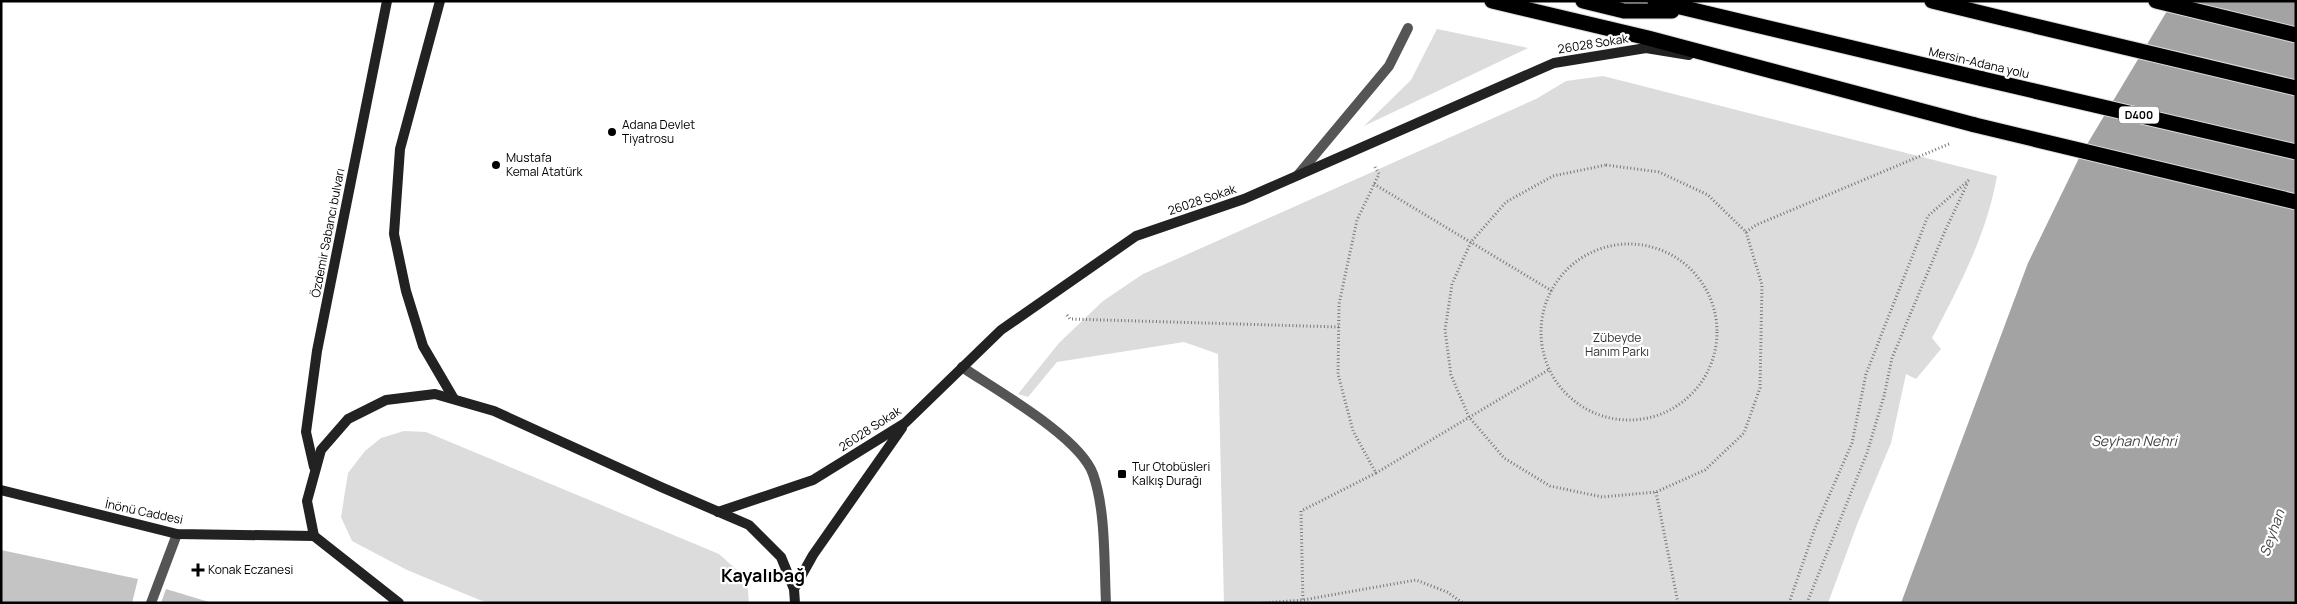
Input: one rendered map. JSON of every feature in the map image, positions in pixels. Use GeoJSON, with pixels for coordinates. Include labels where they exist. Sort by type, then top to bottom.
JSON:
{"type":"FeatureCollection","features":[{"type":"Feature","properties":{"kind":"highway"},"geometry":{"type":"LineString","coordinates":[[1492,1],[1648,38],[1976,125],[2296,202]]}},
{"type":"Feature","properties":{"kind":"highway"},"geometry":{"type":"LineString","coordinates":[[1582,1],[1624,11],[1696,12]]}},
{"type":"Feature","properties":{"kind":"highway","name":"Mersin-Adana yolu"},"geometry":{"type":"LineString","coordinates":[[1655,1],[2296,152]]}},
{"type":"Feature","properties":{"kind":"highway"},"geometry":{"type":"LineString","coordinates":[[1932,1],[2296,88]]}},
{"type":"Feature","properties":{"kind":"highway"},"geometry":{"type":"LineString","coordinates":[[2156,1],[2296,34]]}},
{"type":"Feature","properties":{"kind":"main road","name":"Özdemir Sabancı bulvarı"},"geometry":{"type":"LineString","coordinates":[[315,470],[306,432],[317,351],[387,1]]}},
{"type":"Feature","properties":{"kind":"main road"},"geometry":{"type":"LineString","coordinates":[[440,1],[400,150],[394,234],[406,292],[423,346],[454,399]]}},
{"type":"Feature","properties":{"kind":"main road","name":"26028 Sokak"},"geometry":{"type":"LineString","coordinates":[[718,512],[813,480],[905,423],[1001,330],[1136,236],[1244,199],[1554,63],[1646,48],[1754,66]]}},
{"type":"Feature","properties":{"kind":"main road"},"geometry":{"type":"LineString","coordinates":[[399,603],[314,536],[307,501],[321,450],[348,419],[386,400],[435,394],[494,411],[749,525],[781,557],[794,590],[795,603]]}},
{"type":"Feature","properties":{"kind":"main road"},"geometry":{"type":"LineString","coordinates":[[794,590],[813,555],[905,423]]}},
{"type":"Feature","properties":{"kind":"main road","name":"İnönü Caddesi"},"geometry":{"type":"LineString","coordinates":[[1,490],[177,534],[314,536]]}},
{"type":"Feature","properties":{"kind":"street"},"geometry":{"type":"LineString","coordinates":[[1298,175],[1389,66],[1408,28]]}},
{"type":"Feature","properties":{"kind":"street"},"geometry":{"type":"LineString","coordinates":[[962,367],[1065,436],[1086,461],[1093,473],[1100,501],[1106,603]]}},
{"type":"Feature","properties":{"kind":"street"},"geometry":{"type":"LineString","coordinates":[[151,603],[177,534]]}},
{"type":"Feature","properties":{"kind":"path"},"geometry":{"type":"LineString","coordinates":[[1746,232],[1756,225],[1954,141]]}},
{"type":"Feature","properties":{"kind":"path"},"geometry":{"type":"LineString","coordinates":[[1373,161],[1379,174],[1357,220],[1339,304],[1338,374],[1353,431],[1376,473]]}},
{"type":"Feature","properties":{"kind":"path"},"geometry":{"type":"LineString","coordinates":[[1606,165],[1659,172],[1708,195],[1746,232],[1762,285],[1760,388],[1744,433],[1705,470],[1656,492],[1602,498],[1550,486],[1504,458],[1469,417],[1451,375],[1445,330],[1452,284],[1471,242],[1506,202],[1553,176],[1606,165]]}},
{"type":"Feature","properties":{"kind":"path"},"geometry":{"type":"LineString","coordinates":[[1789,603],[1814,528],[1852,443],[1866,374],[1928,216],[1969,180],[1945,231],[1892,358],[1884,396],[1867,453],[1807,603]]}},
{"type":"Feature","properties":{"kind":"path"},"geometry":{"type":"LineString","coordinates":[[1374,184],[1552,291]]}},
{"type":"Feature","properties":{"kind":"path"},"geometry":{"type":"LineString","coordinates":[[1628,244],[1656,247],[1681,260],[1701,279],[1714,304],[1718,331],[1714,361],[1698,388],[1675,408],[1646,419],[1616,420],[1586,410],[1562,390],[1550,370],[1540,334],[1544,306],[1552,291],[1556,282],[1576,261],[1600,248],[1628,244]]}},
{"type":"Feature","properties":{"kind":"path"},"geometry":{"type":"LineString","coordinates":[[1067,315],[1070,319],[1339,327]]}},
{"type":"Feature","properties":{"kind":"path"},"geometry":{"type":"LineString","coordinates":[[1303,601],[1301,512],[1376,473],[1550,370]]}},
{"type":"Feature","properties":{"kind":"path"},"geometry":{"type":"LineString","coordinates":[[1656,492],[1678,603]]}},
{"type":"Feature","properties":{"kind":"path"},"geometry":{"type":"LineString","coordinates":[[1262,603],[1303,601],[1416,580],[1447,592],[1464,603]]}},
{"type":"Feature","properties":{"kind":"green space"},"geometry":{"type":"Polygon","coordinates":[[[1437,29],[1528,48],[1364,126],[1411,80],[1437,29]]]}},
{"type":"Feature","properties":{"kind":"green space","name":"Zübeyde Hanım Parkı"},"geometry":{"type":"Polygon","coordinates":[[[1603,76],[1997,176],[1986,219],[1971,260],[1932,338],[1941,349],[1916,379],[1906,374],[1891,443],[1858,522],[1828,603],[1224,603],[1218,354],[1184,342],[1057,362],[1028,397],[1018,394],[1059,343],[1103,301],[1143,274],[1536,99],[1566,81],[1603,76]]]}},
{"type":"Feature","properties":{"kind":"green space"},"geometry":{"type":"Polygon","coordinates":[[[404,431],[426,432],[719,554],[747,579],[749,603],[487,603],[407,570],[352,541],[341,517],[348,473],[365,451],[381,438],[404,431]]]}},
{"type":"Feature","properties":{"kind":"water","name":"Seyhan Nehri"},"geometry":{"type":"Polygon","coordinates":[[[2173,1],[2296,1],[2296,603],[1901,603],[2028,263],[2080,156],[2173,1]]]}},
{"type":"Feature","properties":{"kind":"building"},"geometry":{"type":"Polygon","coordinates":[[[1,550],[138,579],[132,603],[1,603],[1,550]]]}},
{"type":"Feature","properties":{"kind":"building"},"geometry":{"type":"Polygon","coordinates":[[[166,589],[209,602],[209,603],[161,603],[166,589]]]}},
{"type":"Feature","properties":{"kind":"place","name":"Adana Devlet Tiyatrosu"},"geometry":{"type":"Point","coordinates":[612,132]}},
{"type":"Feature","properties":{"kind":"place","name":"Mustafa Kemal Atatürk"},"geometry":{"type":"Point","coordinates":[496,165]}},
{"type":"Feature","properties":{"kind":"place","name":"Tur Otobüsleri Kalkış Durağı"},"geometry":{"type":"Point","coordinates":[1122,474]}},
{"type":"Feature","properties":{"kind":"place","name":"Konak Eczanesi"},"geometry":{"type":"Point","coordinates":[198,570]}},
{"type":"Feature","properties":{"kind":"district","name":"Kayalıbağ"},"geometry":{"type":"Point","coordinates":[763,576]}},
{"type":"Feature","properties":{"kind":"water label","name":"Seyhan"},"geometry":{"type":"Point","coordinates":[2272,533]}}]}
